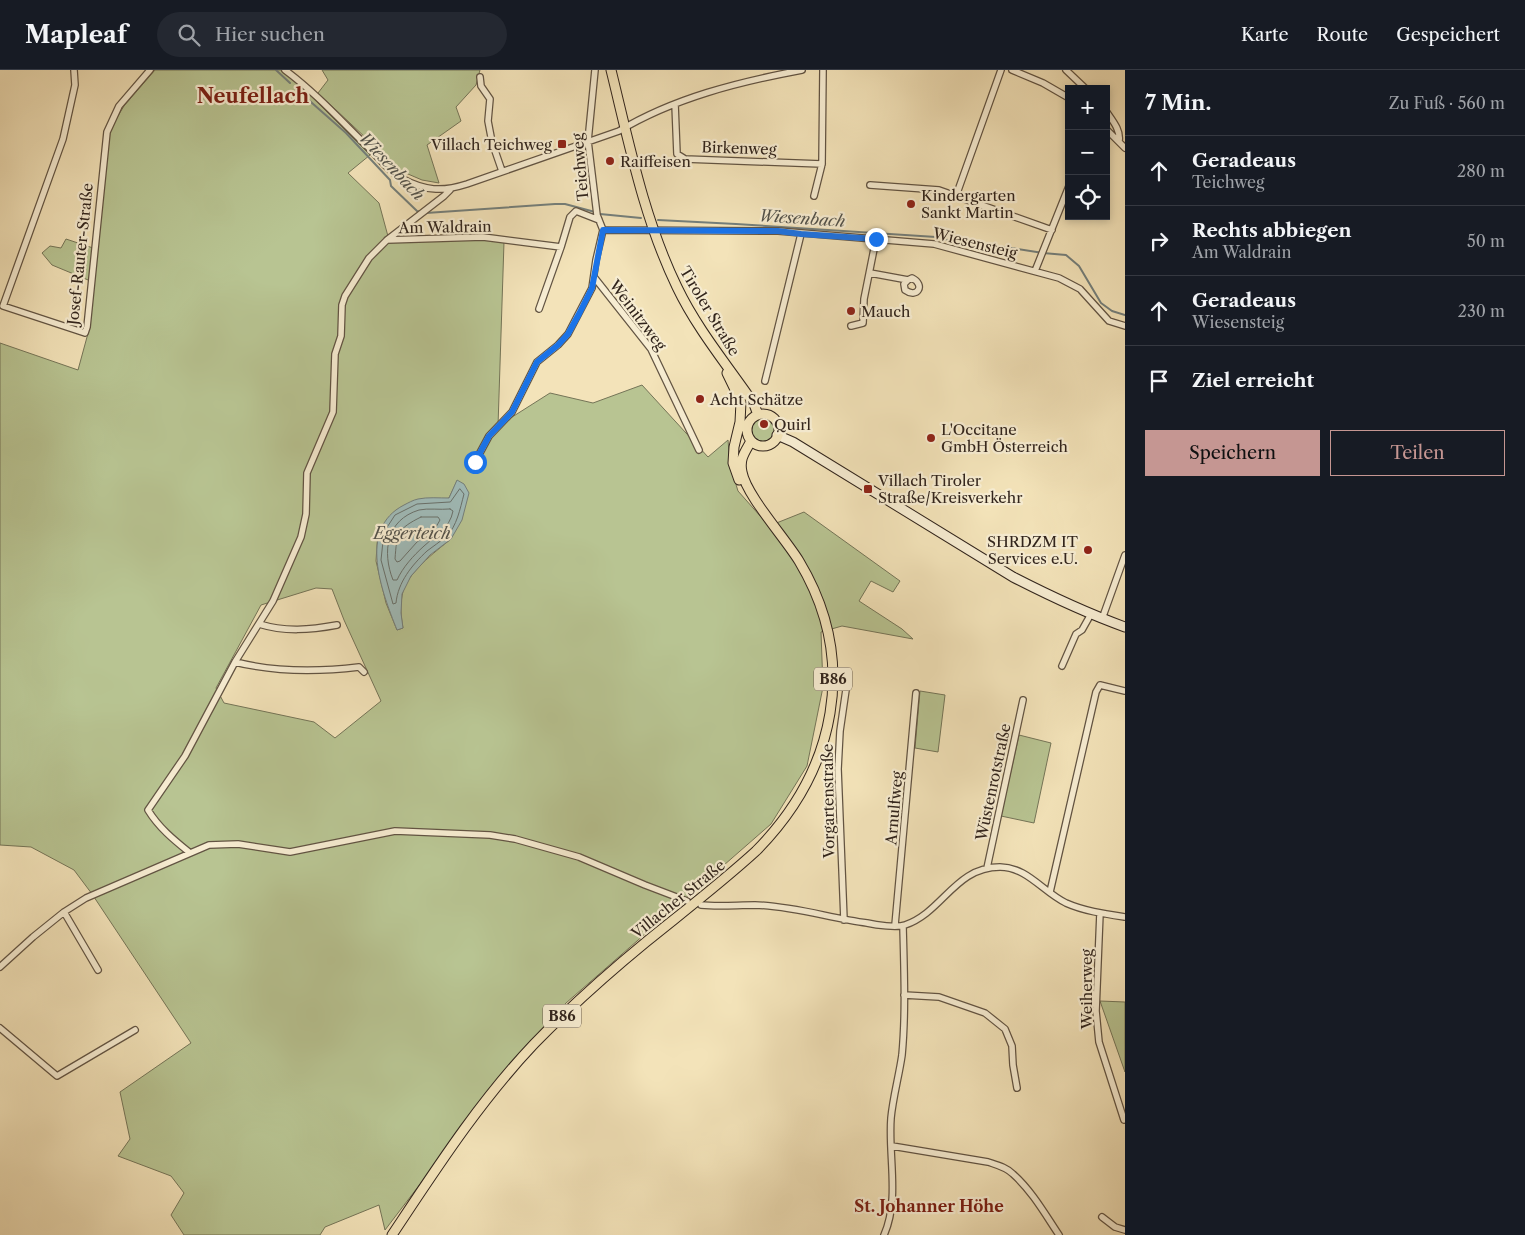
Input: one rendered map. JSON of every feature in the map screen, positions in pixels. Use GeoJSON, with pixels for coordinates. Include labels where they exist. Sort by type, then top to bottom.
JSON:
{"type":"FeatureCollection","features":[{"type":"Feature","properties":{"kind":"main road","name":"Tiroler Straße"},"geometry":{"type":"LineString","coordinates":[[611,70],[638,181],[653,230],[678,289],[725,364],[754,404],[758,415]]}},
{"type":"Feature","properties":{"kind":"main road","name":"B86"},"geometry":{"type":"LineString","coordinates":[[725,364],[725,371],[741,402],[740,422],[734,447],[733,463],[742,488],[748,496],[753,496]]}},
{"type":"Feature","properties":{"kind":"main road"},"geometry":{"type":"LineString","coordinates":[[758,415],[766,415],[773,418],[777,425],[777,435],[772,442],[765,446],[759,446],[751,441],[748,436],[747,427],[751,420],[758,415]]}},
{"type":"Feature","properties":{"kind":"main road"},"geometry":{"type":"LineString","coordinates":[[777,435],[793,442],[1013,577],[1102,619],[1125,627]]}},
{"type":"Feature","properties":{"kind":"main road","name":"B86"},"geometry":{"type":"LineString","coordinates":[[751,441],[743,453],[741,464],[742,474],[753,496]]}},
{"type":"Feature","properties":{"kind":"main road","name":"Villacher Straße"},"geometry":{"type":"LineString","coordinates":[[392,1235],[473,1116],[506,1075],[601,980],[756,851],[772,835],[797,800],[820,754],[832,698],[833,661],[827,625],[819,600],[799,561],[753,496]]}},
{"type":"Feature","properties":{"kind":"street","name":"Josef-Rauter-Straße"},"geometry":{"type":"LineString","coordinates":[[74,70],[75,85],[63,139],[3,306],[85,334],[107,132],[119,106],[150,70]]}},
{"type":"Feature","properties":{"kind":"street"},"geometry":{"type":"LineString","coordinates":[[285,70],[328,107],[399,177],[422,187],[450,190]]}},
{"type":"Feature","properties":{"kind":"street","name":"Teichweg"},"geometry":{"type":"LineString","coordinates":[[595,70],[588,141],[597,215],[603,230]]}},
{"type":"Feature","properties":{"kind":"street"},"geometry":{"type":"LineString","coordinates":[[190,853],[155,822],[148,810],[185,756],[235,662],[273,601],[300,538],[306,514],[307,473],[334,412],[335,354],[341,336],[342,306],[345,296],[369,258],[387,240],[450,190],[618,131],[636,120],[732,84],[802,70]]}},
{"type":"Feature","properties":{"kind":"street"},"geometry":{"type":"LineString","coordinates":[[814,196],[822,164],[823,70]]}},
{"type":"Feature","properties":{"kind":"street"},"geometry":{"type":"LineString","coordinates":[[956,196],[1001,70]]}},
{"type":"Feature","properties":{"kind":"street"},"geometry":{"type":"LineString","coordinates":[[1012,70],[1065,96]]}},
{"type":"Feature","properties":{"kind":"street"},"geometry":{"type":"LineString","coordinates":[[1066,70],[1082,85]]}},
{"type":"Feature","properties":{"kind":"street"},"geometry":{"type":"LineString","coordinates":[[480,77],[482,86],[490,99],[488,121],[492,142],[502,171]]}},
{"type":"Feature","properties":{"kind":"street","name":"Birkenweg"},"geometry":{"type":"LineString","coordinates":[[675,104],[676,154],[685,159],[822,164]]}},
{"type":"Feature","properties":{"kind":"street"},"geometry":{"type":"LineString","coordinates":[[1110,118],[1123,143]]}},
{"type":"Feature","properties":{"kind":"street"},"geometry":{"type":"LineString","coordinates":[[1107,130],[1123,143]]}},
{"type":"Feature","properties":{"kind":"street"},"geometry":{"type":"LineString","coordinates":[[870,185],[939,190],[1052,230]]}},
{"type":"Feature","properties":{"kind":"street"},"geometry":{"type":"LineString","coordinates":[[1035,271],[1065,196]]}},
{"type":"Feature","properties":{"kind":"street"},"geometry":{"type":"LineString","coordinates":[[540,310],[562,247],[570,217],[576,212],[597,215]]}},
{"type":"Feature","properties":{"kind":"street"},"geometry":{"type":"LineString","coordinates":[[475,462],[489,436],[512,412],[537,362],[568,334],[592,288],[603,230],[653,230]]}},
{"type":"Feature","properties":{"kind":"street","name":"Wiesensteig"},"geometry":{"type":"LineString","coordinates":[[653,230],[778,231],[934,244],[1058,278],[1080,289],[1109,321],[1125,326]]}},
{"type":"Feature","properties":{"kind":"street"},"geometry":{"type":"LineString","coordinates":[[765,381],[801,234]]}},
{"type":"Feature","properties":{"kind":"street","name":"Am Waldrain"},"geometry":{"type":"LineString","coordinates":[[387,240],[483,237],[562,247]]}},
{"type":"Feature","properties":{"kind":"street"},"geometry":{"type":"LineString","coordinates":[[851,326],[863,323],[864,299],[876,239]]}},
{"type":"Feature","properties":{"kind":"street"},"geometry":{"type":"LineString","coordinates":[[870,273],[908,280]]}},
{"type":"Feature","properties":{"kind":"street","name":"Weinitzweg"},"geometry":{"type":"LineString","coordinates":[[594,278],[651,349],[699,450]]}},
{"type":"Feature","properties":{"kind":"street"},"geometry":{"type":"LineString","coordinates":[[1102,619],[1125,555]]}},
{"type":"Feature","properties":{"kind":"street"},"geometry":{"type":"LineString","coordinates":[[1062,666],[1076,634],[1082,630],[1091,614]]}},
{"type":"Feature","properties":{"kind":"street"},"geometry":{"type":"LineString","coordinates":[[259,624],[275,629],[312,630],[336,625]]}},
{"type":"Feature","properties":{"kind":"street"},"geometry":{"type":"LineString","coordinates":[[235,662],[254,666],[322,671],[359,667],[364,672]]}},
{"type":"Feature","properties":{"kind":"street","name":"Vorgartenstraße"},"geometry":{"type":"LineString","coordinates":[[844,920],[838,769],[840,732],[847,683]]}},
{"type":"Feature","properties":{"kind":"street"},"geometry":{"type":"LineString","coordinates":[[1050,892],[1096,692],[1100,685],[1125,691]]}},
{"type":"Feature","properties":{"kind":"street","name":"Arnulfweg"},"geometry":{"type":"LineString","coordinates":[[896,925],[916,693]]}},
{"type":"Feature","properties":{"kind":"street","name":"Wüstenrotstraße"},"geometry":{"type":"LineString","coordinates":[[986,868],[1023,700]]}},
{"type":"Feature","properties":{"kind":"street"},"geometry":{"type":"LineString","coordinates":[[0,967],[32,937],[64,912],[86,898],[209,845],[238,844],[290,852],[395,831],[490,835],[515,839],[579,857],[645,886],[687,901]]}},
{"type":"Feature","properties":{"kind":"street"},"geometry":{"type":"LineString","coordinates":[[701,905],[713,907],[755,905],[870,924],[904,926],[924,915],[954,886],[972,873],[986,868],[1003,867],[1019,872],[1036,881],[1066,902],[1100,913],[1125,917]]}},
{"type":"Feature","properties":{"kind":"street"},"geometry":{"type":"LineString","coordinates":[[64,912],[98,970]]}},
{"type":"Feature","properties":{"kind":"street","name":"Weiherweg"},"geometry":{"type":"LineString","coordinates":[[1100,913],[1096,1011],[1099,1042],[1124,1120]]}},
{"type":"Feature","properties":{"kind":"street"},"geometry":{"type":"LineString","coordinates":[[884,1235],[890,1215],[892,1196],[891,1120],[902,1055],[904,926]]}},
{"type":"Feature","properties":{"kind":"street"},"geometry":{"type":"LineString","coordinates":[[904,994],[939,997],[985,1013],[1005,1030],[1012,1046],[1017,1088]]}},
{"type":"Feature","properties":{"kind":"street"},"geometry":{"type":"LineString","coordinates":[[0,1028],[57,1076],[135,1030]]}},
{"type":"Feature","properties":{"kind":"street"},"geometry":{"type":"LineString","coordinates":[[892,1146],[1002,1166],[1013,1173],[1038,1203],[1059,1235]]}},
{"type":"Feature","properties":{"kind":"street"},"geometry":{"type":"LineString","coordinates":[[1102,1216],[1115,1227],[1125,1230]]}},
{"type":"Feature","properties":{"kind":"green space"},"geometry":{"type":"Polygon","coordinates":[[[155,70],[282,70],[299,84],[370,155],[348,173],[379,203],[389,240],[483,238],[504,242],[498,426],[550,393],[593,403],[642,385],[708,457],[728,440],[730,465],[738,491],[769,526],[804,512],[900,581],[893,592],[871,581],[859,601],[902,629],[913,639],[842,626],[821,632],[823,687],[807,766],[771,824],[566,1003],[524,1048],[385,1230],[379,1205],[325,1227],[320,1235],[184,1235],[171,1215],[184,1193],[171,1176],[118,1156],[130,1139],[120,1092],[191,1043],[74,870],[31,847],[0,845],[0,343],[78,370],[90,326],[93,282],[52,265],[42,253],[50,246],[61,248],[66,239],[96,249],[108,132],[124,106],[155,70]],[[457,481],[449,498],[378,531],[376,561],[386,603],[397,630],[403,628],[401,600],[404,588],[422,564],[451,539],[457,481]],[[316,588],[261,605],[216,688],[224,703],[314,722],[335,738],[381,701],[332,589],[316,588]]]}},
{"type":"Feature","properties":{"kind":"green space"},"geometry":{"type":"Polygon","coordinates":[[[322,70],[480,70],[476,85],[456,107],[461,121],[427,145],[439,183],[422,180],[401,171],[318,93],[328,80],[322,70]]]}},
{"type":"Feature","properties":{"kind":"green space"},"geometry":{"type":"Polygon","coordinates":[[[763,417],[772,421],[776,430],[772,439],[763,443],[754,439],[750,430],[754,421],[763,417]]]}},
{"type":"Feature","properties":{"kind":"green space"},"geometry":{"type":"Polygon","coordinates":[[[920,691],[945,695],[938,752],[915,748],[920,691]]]}},
{"type":"Feature","properties":{"kind":"green space"},"geometry":{"type":"Polygon","coordinates":[[[1019,735],[1051,743],[1034,823],[1001,816],[1019,735]]]}},
{"type":"Feature","properties":{"kind":"green space"},"geometry":{"type":"Polygon","coordinates":[[[1100,1001],[1125,1002],[1125,1072],[1100,1001]]]}},
{"type":"Feature","properties":{"kind":"water","name":"Eggerteich"},"geometry":{"type":"Polygon","coordinates":[[[457,480],[464,484],[469,493],[462,520],[451,539],[430,555],[411,576],[402,594],[401,613],[403,628],[397,630],[385,598],[377,562],[377,545],[381,529],[390,516],[404,505],[416,499],[449,498],[457,480]]]}},
{"type":"Feature","properties":{"kind":"waterway","name":"Wiesenbach"},"geometry":{"type":"LineString","coordinates":[[276,70],[290,83]]}},
{"type":"Feature","properties":{"kind":"waterway","name":"Wiesenbach"},"geometry":{"type":"LineString","coordinates":[[295,88],[346,133],[390,180],[391,186],[417,211],[421,212]]}},
{"type":"Feature","properties":{"kind":"waterway","name":"Wiesenbach"},"geometry":{"type":"LineString","coordinates":[[426,213],[555,204],[565,204],[595,212]]}},
{"type":"Feature","properties":{"kind":"waterway","name":"Wiesenbach"},"geometry":{"type":"LineString","coordinates":[[600,214],[641,218]]}},
{"type":"Feature","properties":{"kind":"waterway","name":"Wiesenbach"},"geometry":{"type":"LineString","coordinates":[[658,220],[936,237],[971,246],[1005,247],[1066,255],[1079,266],[1101,303],[1112,311],[1125,315]]}},
{"type":"Feature","properties":{"kind":"place","name":"Villach Teichweg"},"geometry":{"type":"Point","coordinates":[562,144]}},
{"type":"Feature","properties":{"kind":"place","name":"Raiffeisen"},"geometry":{"type":"Point","coordinates":[610,161]}},
{"type":"Feature","properties":{"kind":"place","name":"Kindergarten Sankt Martin"},"geometry":{"type":"Point","coordinates":[911,204]}},
{"type":"Feature","properties":{"kind":"place","name":"Mauch"},"geometry":{"type":"Point","coordinates":[851,311]}},
{"type":"Feature","properties":{"kind":"place","name":"Acht Schätze"},"geometry":{"type":"Point","coordinates":[700,399]}},
{"type":"Feature","properties":{"kind":"place","name":"Quirl"},"geometry":{"type":"Point","coordinates":[764,424]}},
{"type":"Feature","properties":{"kind":"place","name":"L'Occitane GmbH Österreich"},"geometry":{"type":"Point","coordinates":[931,438]}},
{"type":"Feature","properties":{"kind":"place","name":"Villach Tiroler Straße/Kreisverkehr"},"geometry":{"type":"Point","coordinates":[868,489]}},
{"type":"Feature","properties":{"kind":"place","name":"SHRDZM IT Services e.U."},"geometry":{"type":"Point","coordinates":[1088,550]}},
{"type":"Feature","properties":{"kind":"district","name":"Neufellach"},"geometry":{"type":"Point","coordinates":[253,96]}},
{"type":"Feature","properties":{"kind":"district","name":"St. Johanner Höhe"},"geometry":{"type":"Point","coordinates":[929,1206]}},
{"type":"Feature","properties":{"kind":"route"},"geometry":{"type":"LineString","coordinates":[[475,462],[489,436],[512,412],[539,359],[558,345],[568,334],[592,288],[603,230],[778,231],[876,239]]}}]}
